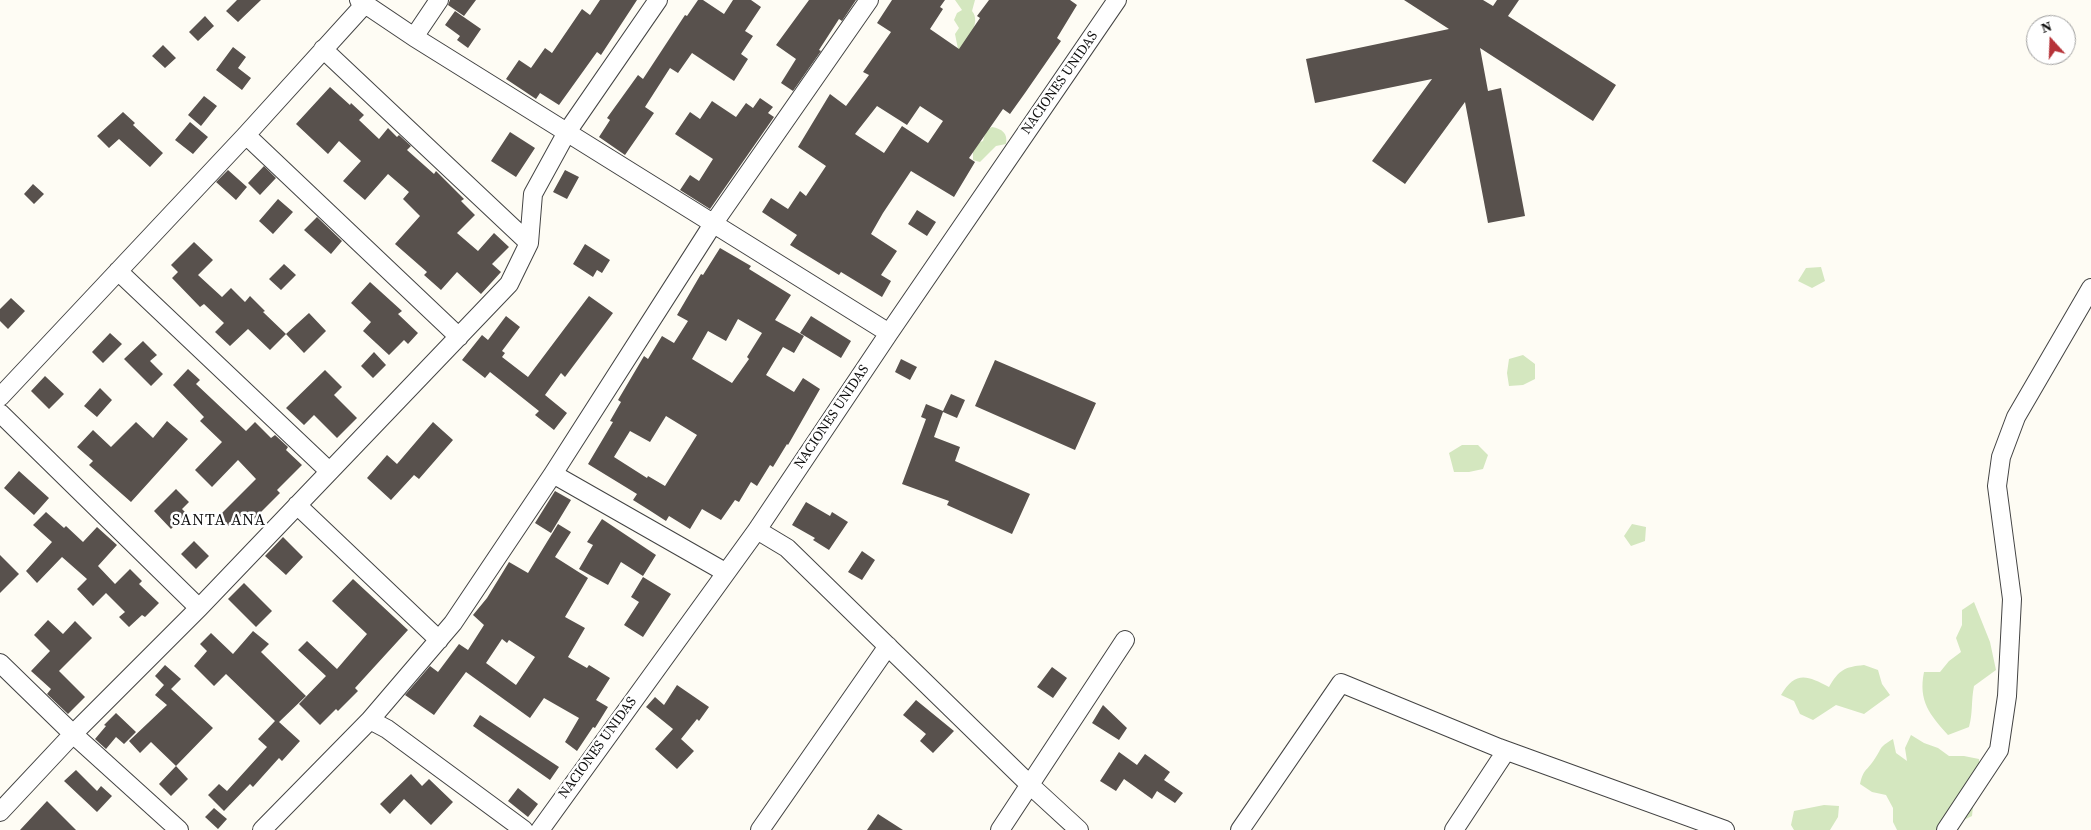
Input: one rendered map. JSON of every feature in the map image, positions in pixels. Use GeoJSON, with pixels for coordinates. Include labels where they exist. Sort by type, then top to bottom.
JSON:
{"type":"FeatureCollection","features":[{"type":"Feature","properties":{"kind":"street"},"geometry":{"type":"LineString","coordinates":[[414,37],[439,0]]}},
{"type":"Feature","properties":{"kind":"street"},"geometry":{"type":"LineString","coordinates":[[0,812],[73,734],[199,608],[509,284],[529,243],[533,194],[567,132],[658,0]]}},
{"type":"Feature","properties":{"kind":"street"},"geometry":{"type":"LineString","coordinates":[[262,830],[370,720],[453,622],[553,474],[713,224],[869,0]]}},
{"type":"Feature","properties":{"kind":"street","name":"NACIONES UNIDAS"},"geometry":{"type":"LineString","coordinates":[[540,830],[757,530],[888,333],[1118,0]]}},
{"type":"Feature","properties":{"kind":"street"},"geometry":{"type":"LineString","coordinates":[[0,397],[246,135],[363,2],[414,37],[888,333]]}},
{"type":"Feature","properties":{"kind":"street"},"geometry":{"type":"LineString","coordinates":[[323,49],[529,243]]}},
{"type":"Feature","properties":{"kind":"street"},"geometry":{"type":"LineString","coordinates":[[246,135],[459,336]]}},
{"type":"Feature","properties":{"kind":"street"},"geometry":{"type":"LineString","coordinates":[[118,271],[330,472]]}},
{"type":"Feature","properties":{"kind":"street"},"geometry":{"type":"LineString","coordinates":[[1946,830],[1999,750],[2007,696],[2012,599],[1997,486],[2001,457],[2016,417],[2091,288]]}},
{"type":"Feature","properties":{"kind":"street"},"geometry":{"type":"LineString","coordinates":[[0,413],[199,608]]}},
{"type":"Feature","properties":{"kind":"street"},"geometry":{"type":"LineString","coordinates":[[553,474],[725,572]]}},
{"type":"Feature","properties":{"kind":"street"},"geometry":{"type":"LineString","coordinates":[[297,505],[438,640]]}},
{"type":"Feature","properties":{"kind":"street"},"geometry":{"type":"LineString","coordinates":[[757,530],[787,548],[1030,785],[1079,830]]}},
{"type":"Feature","properties":{"kind":"street"},"geometry":{"type":"LineString","coordinates":[[1000,830],[1125,640]]}},
{"type":"Feature","properties":{"kind":"street"},"geometry":{"type":"LineString","coordinates":[[760,830],[888,646]]}},
{"type":"Feature","properties":{"kind":"street"},"geometry":{"type":"LineString","coordinates":[[0,662],[73,734],[179,830]]}},
{"type":"Feature","properties":{"kind":"street"},"geometry":{"type":"LineString","coordinates":[[1240,830],[1340,683],[1506,751],[1707,828],[1725,830]]}},
{"type":"Feature","properties":{"kind":"street"},"geometry":{"type":"LineString","coordinates":[[370,720],[387,729],[524,830]]}},
{"type":"Feature","properties":{"kind":"street"},"geometry":{"type":"LineString","coordinates":[[1454,830],[1506,751]]}},
{"type":"Feature","properties":{"kind":"green space"},"geometry":{"type":"Polygon","coordinates":[[[955,0],[975,0],[972,11],[975,16],[974,27],[959,54],[955,34],[959,28],[954,20],[957,13],[962,10],[955,0]]]}},
{"type":"Feature","properties":{"kind":"green space"},"geometry":{"type":"Polygon","coordinates":[[[992,127],[1004,132],[1006,144],[996,146],[980,162],[973,160],[973,145],[983,141],[986,130],[992,127]]]}},
{"type":"Feature","properties":{"kind":"green space"},"geometry":{"type":"Polygon","coordinates":[[[1821,267],[1825,281],[1812,288],[1798,281],[1806,268],[1821,267]]]}},
{"type":"Feature","properties":{"kind":"green space"},"geometry":{"type":"Polygon","coordinates":[[[1523,355],[1535,364],[1535,379],[1523,385],[1509,386],[1507,373],[1509,359],[1523,355]]]}},
{"type":"Feature","properties":{"kind":"green space"},"geometry":{"type":"Polygon","coordinates":[[[1462,445],[1478,445],[1488,455],[1483,469],[1469,472],[1454,472],[1449,453],[1462,445]]]}},
{"type":"Feature","properties":{"kind":"green space"},"geometry":{"type":"Polygon","coordinates":[[[1632,524],[1646,527],[1645,541],[1631,546],[1624,536],[1632,524]]]}},
{"type":"Feature","properties":{"kind":"green space"},"geometry":{"type":"Polygon","coordinates":[[[1974,602],[1990,642],[1996,670],[1974,686],[1969,727],[1948,735],[1927,707],[1923,691],[1924,672],[1940,672],[1949,661],[1961,652],[1956,638],[1962,625],[1962,610],[1974,602]]]}},
{"type":"Feature","properties":{"kind":"green space"},"geometry":{"type":"Polygon","coordinates":[[[1864,665],[1878,670],[1882,684],[1890,695],[1864,714],[1836,705],[1813,720],[1800,714],[1794,701],[1781,695],[1791,682],[1797,679],[1808,678],[1829,687],[1843,670],[1864,665]]]}},
{"type":"Feature","properties":{"kind":"green space"},"geometry":{"type":"Polygon","coordinates":[[[1911,735],[1924,743],[1938,748],[1949,756],[1979,759],[1980,773],[1975,787],[1972,816],[1943,830],[1897,830],[1893,822],[1893,808],[1886,795],[1872,792],[1860,784],[1864,773],[1881,748],[1893,739],[1896,753],[1907,761],[1905,748],[1911,735]]]}},
{"type":"Feature","properties":{"kind":"green space"},"geometry":{"type":"Polygon","coordinates":[[[1824,805],[1839,806],[1838,817],[1830,830],[1794,830],[1791,825],[1794,811],[1824,805]]]}},
{"type":"Feature","properties":{"kind":"building"},"geometry":{"type":"Polygon","coordinates":[[[237,0],[261,0],[238,22],[226,11],[237,0]]]}},
{"type":"Feature","properties":{"kind":"building"},"geometry":{"type":"Polygon","coordinates":[[[450,0],[476,0],[464,16],[448,5],[450,0]]]}},
{"type":"Feature","properties":{"kind":"building"},"geometry":{"type":"Polygon","coordinates":[[[600,0],[637,0],[601,55],[597,52],[559,105],[540,93],[536,99],[506,79],[519,60],[531,68],[545,48],[552,53],[582,9],[590,15],[600,0]]]}},
{"type":"Feature","properties":{"kind":"building"},"geometry":{"type":"Polygon","coordinates":[[[698,0],[703,0],[724,14],[733,0],[751,0],[761,7],[745,31],[753,36],[741,54],[748,59],[734,81],[692,53],[678,73],[670,68],[645,107],[654,113],[625,155],[599,137],[610,120],[607,118],[638,75],[643,79],[685,15],[687,16],[698,0]]]}},
{"type":"Feature","properties":{"kind":"building"},"geometry":{"type":"Polygon","coordinates":[[[809,0],[856,0],[842,21],[839,19],[819,50],[821,51],[793,91],[781,83],[796,59],[776,45],[809,0]]]}},
{"type":"Feature","properties":{"kind":"building"},"geometry":{"type":"Polygon","coordinates":[[[892,0],[945,0],[940,7],[943,9],[930,29],[959,49],[980,18],[977,16],[989,0],[1070,0],[1077,5],[1057,38],[1061,41],[1025,93],[1010,114],[1003,109],[969,158],[975,162],[954,197],[911,171],[871,234],[897,251],[881,275],[891,281],[882,297],[841,272],[839,275],[790,245],[797,235],[762,212],[771,198],[788,209],[800,191],[806,196],[826,166],[798,147],[830,94],[846,106],[869,75],[863,72],[891,32],[877,23],[892,0]],[[877,106],[855,134],[884,153],[902,126],[928,143],[943,121],[920,106],[907,125],[877,106]]]}},
{"type":"Feature","properties":{"kind":"building"},"geometry":{"type":"Polygon","coordinates":[[[1404,0],[1483,0],[1493,6],[1497,0],[1519,0],[1508,16],[1616,85],[1593,121],[1480,48],[1488,91],[1501,88],[1525,216],[1488,223],[1465,102],[1405,184],[1372,161],[1432,79],[1315,103],[1306,59],[1449,29],[1404,0]]]}},
{"type":"Feature","properties":{"kind":"building"},"geometry":{"type":"Polygon","coordinates":[[[455,11],[481,29],[468,48],[457,40],[460,36],[445,25],[455,11]]]}},
{"type":"Feature","properties":{"kind":"building"},"geometry":{"type":"Polygon","coordinates":[[[205,16],[214,26],[198,41],[189,32],[205,16]]]}},
{"type":"Feature","properties":{"kind":"building"},"geometry":{"type":"Polygon","coordinates":[[[163,45],[176,58],[165,68],[152,56],[163,45]]]}},
{"type":"Feature","properties":{"kind":"building"},"geometry":{"type":"Polygon","coordinates":[[[233,47],[246,57],[238,68],[251,78],[242,90],[216,70],[233,47]]]}},
{"type":"Feature","properties":{"kind":"building"},"geometry":{"type":"Polygon","coordinates":[[[330,87],[364,115],[359,120],[379,139],[388,128],[397,137],[399,135],[411,146],[407,150],[434,174],[436,171],[464,199],[461,201],[475,215],[457,233],[478,251],[494,233],[509,247],[492,264],[501,272],[481,294],[457,272],[441,290],[424,275],[427,272],[395,244],[420,216],[403,199],[409,192],[388,174],[365,200],[343,181],[361,161],[339,141],[328,154],[296,124],[330,87]]]}},
{"type":"Feature","properties":{"kind":"building"},"geometry":{"type":"Polygon","coordinates":[[[204,96],[217,106],[201,126],[188,115],[204,96]]]}},
{"type":"Feature","properties":{"kind":"building"},"geometry":{"type":"Polygon","coordinates":[[[760,98],[773,107],[768,113],[774,117],[710,209],[680,190],[690,175],[699,181],[713,159],[675,134],[690,112],[700,119],[712,101],[736,117],[746,103],[753,108],[760,98]]]}},
{"type":"Feature","properties":{"kind":"building"},"geometry":{"type":"Polygon","coordinates":[[[123,112],[135,123],[133,125],[163,153],[150,167],[119,139],[109,148],[97,136],[123,112]]]}},
{"type":"Feature","properties":{"kind":"building"},"geometry":{"type":"Polygon","coordinates":[[[190,122],[208,137],[193,154],[175,140],[190,122]]]}},
{"type":"Feature","properties":{"kind":"building"},"geometry":{"type":"Polygon","coordinates":[[[510,132],[535,148],[516,177],[491,161],[510,132]]]}},
{"type":"Feature","properties":{"kind":"building"},"geometry":{"type":"Polygon","coordinates":[[[264,166],[276,178],[260,195],[248,183],[264,166]]]}},
{"type":"Feature","properties":{"kind":"building"},"geometry":{"type":"Polygon","coordinates":[[[228,170],[247,187],[236,200],[216,182],[228,170]]]}},
{"type":"Feature","properties":{"kind":"building"},"geometry":{"type":"Polygon","coordinates":[[[565,170],[579,177],[567,199],[553,192],[565,170]]]}},
{"type":"Feature","properties":{"kind":"building"},"geometry":{"type":"Polygon","coordinates":[[[33,184],[44,194],[34,204],[24,194],[33,184]]]}},
{"type":"Feature","properties":{"kind":"building"},"geometry":{"type":"Polygon","coordinates":[[[278,199],[293,212],[273,234],[259,221],[278,199]]]}},
{"type":"Feature","properties":{"kind":"building"},"geometry":{"type":"Polygon","coordinates":[[[917,210],[936,222],[927,236],[908,224],[917,210]]]}},
{"type":"Feature","properties":{"kind":"building"},"geometry":{"type":"Polygon","coordinates":[[[317,217],[342,241],[331,254],[304,230],[317,217]]]}},
{"type":"Feature","properties":{"kind":"building"},"geometry":{"type":"Polygon","coordinates":[[[194,242],[213,260],[198,275],[222,297],[231,288],[245,302],[250,296],[265,311],[263,312],[286,334],[270,350],[248,329],[230,346],[215,332],[224,323],[204,304],[200,307],[172,278],[178,272],[171,265],[194,242]]]}},
{"type":"Feature","properties":{"kind":"building"},"geometry":{"type":"Polygon","coordinates":[[[585,244],[610,260],[602,273],[597,270],[593,277],[573,264],[585,244]]]}},
{"type":"Feature","properties":{"kind":"building"},"geometry":{"type":"Polygon","coordinates":[[[720,248],[751,266],[749,269],[791,295],[775,320],[804,336],[794,353],[783,347],[766,375],[794,392],[803,378],[820,389],[788,445],[773,467],[770,465],[757,486],[751,482],[739,502],[735,500],[721,520],[702,509],[690,529],[669,516],[666,521],[633,500],[637,494],[588,464],[613,422],[610,421],[621,402],[618,400],[644,356],[648,359],[662,336],[674,343],[688,321],[677,315],[701,274],[703,275],[720,248]],[[738,319],[726,341],[708,331],[692,359],[732,383],[749,359],[747,357],[762,333],[738,319]],[[666,416],[650,442],[630,431],[614,457],[647,478],[648,476],[665,486],[697,435],[666,416]]]}},
{"type":"Feature","properties":{"kind":"building"},"geometry":{"type":"Polygon","coordinates":[[[284,264],[296,275],[281,290],[269,279],[284,264]]]}},
{"type":"Feature","properties":{"kind":"building"},"geometry":{"type":"Polygon","coordinates":[[[370,282],[402,311],[398,314],[418,333],[408,344],[404,340],[389,355],[363,331],[371,322],[351,303],[370,282]]]}},
{"type":"Feature","properties":{"kind":"building"},"geometry":{"type":"Polygon","coordinates":[[[589,296],[613,313],[565,377],[561,373],[545,395],[567,413],[554,430],[535,415],[539,411],[490,372],[485,378],[462,360],[482,335],[488,340],[506,316],[520,327],[502,351],[505,353],[502,357],[528,377],[589,296]]]}},
{"type":"Feature","properties":{"kind":"building"},"geometry":{"type":"Polygon","coordinates":[[[11,298],[25,311],[8,329],[0,321],[0,309],[11,298]]]}},
{"type":"Feature","properties":{"kind":"building"},"geometry":{"type":"Polygon","coordinates":[[[309,313],[326,331],[304,353],[286,334],[309,313]]]}},
{"type":"Feature","properties":{"kind":"building"},"geometry":{"type":"Polygon","coordinates":[[[811,316],[851,341],[841,358],[800,333],[811,316]]]}},
{"type":"Feature","properties":{"kind":"building"},"geometry":{"type":"Polygon","coordinates":[[[110,333],[122,344],[103,363],[92,352],[110,333]]]}},
{"type":"Feature","properties":{"kind":"building"},"geometry":{"type":"Polygon","coordinates":[[[143,341],[157,355],[150,361],[163,374],[151,386],[124,359],[143,341]]]}},
{"type":"Feature","properties":{"kind":"building"},"geometry":{"type":"Polygon","coordinates":[[[374,352],[386,365],[373,378],[361,366],[374,352]]]}},
{"type":"Feature","properties":{"kind":"building"},"geometry":{"type":"Polygon","coordinates":[[[901,359],[917,367],[910,380],[895,372],[901,359]]]}},
{"type":"Feature","properties":{"kind":"building"},"geometry":{"type":"Polygon","coordinates":[[[995,360],[1096,403],[1075,450],[975,406],[995,360]]]}},
{"type":"Feature","properties":{"kind":"building"},"geometry":{"type":"Polygon","coordinates":[[[188,369],[200,380],[196,384],[246,431],[255,422],[271,438],[275,435],[288,447],[286,450],[302,465],[277,490],[280,493],[250,523],[242,515],[230,527],[219,516],[256,479],[238,460],[212,487],[195,470],[222,442],[200,421],[204,417],[173,385],[188,369]]]}},
{"type":"Feature","properties":{"kind":"building"},"geometry":{"type":"Polygon","coordinates":[[[325,370],[342,387],[334,395],[357,418],[337,438],[314,415],[304,425],[286,408],[325,370]]]}},
{"type":"Feature","properties":{"kind":"building"},"geometry":{"type":"Polygon","coordinates":[[[45,376],[64,394],[49,409],[31,391],[45,376]]]}},
{"type":"Feature","properties":{"kind":"building"},"geometry":{"type":"Polygon","coordinates":[[[100,388],[112,400],[97,417],[84,406],[100,388]]]}},
{"type":"Feature","properties":{"kind":"building"},"geometry":{"type":"Polygon","coordinates":[[[951,394],[965,400],[957,418],[943,412],[934,437],[960,447],[955,461],[1030,494],[1012,534],[947,505],[949,501],[902,484],[926,419],[921,417],[926,404],[943,411],[951,394]]]}},
{"type":"Feature","properties":{"kind":"building"},"geometry":{"type":"Polygon","coordinates":[[[167,421],[188,439],[131,502],[89,465],[93,461],[77,447],[93,430],[111,447],[136,422],[153,438],[167,421]]]}},
{"type":"Feature","properties":{"kind":"building"},"geometry":{"type":"Polygon","coordinates":[[[433,422],[453,440],[419,479],[414,475],[391,500],[367,478],[387,455],[397,464],[433,422]]]}},
{"type":"Feature","properties":{"kind":"building"},"geometry":{"type":"Polygon","coordinates":[[[19,471],[49,498],[34,515],[4,488],[19,471]]]}},
{"type":"Feature","properties":{"kind":"building"},"geometry":{"type":"Polygon","coordinates":[[[176,489],[189,502],[182,509],[186,513],[171,529],[154,511],[176,489]]]}},
{"type":"Feature","properties":{"kind":"building"},"geometry":{"type":"Polygon","coordinates":[[[555,491],[571,500],[551,533],[535,523],[555,491]]]}},
{"type":"Feature","properties":{"kind":"building"},"geometry":{"type":"Polygon","coordinates":[[[806,502],[830,516],[832,512],[848,522],[829,550],[813,540],[815,538],[792,525],[806,502]]]}},
{"type":"Feature","properties":{"kind":"building"},"geometry":{"type":"Polygon","coordinates":[[[46,512],[64,528],[66,526],[83,542],[97,527],[117,545],[98,566],[115,584],[130,569],[142,581],[139,584],[159,603],[145,617],[142,615],[129,627],[119,617],[125,612],[106,593],[93,606],[77,589],[87,579],[62,557],[37,583],[26,571],[52,542],[33,525],[46,512]]]}},
{"type":"Feature","properties":{"kind":"building"},"geometry":{"type":"Polygon","coordinates":[[[602,519],[656,555],[643,576],[621,562],[608,585],[579,569],[593,545],[587,542],[602,519]]]}},
{"type":"Feature","properties":{"kind":"building"},"geometry":{"type":"Polygon","coordinates":[[[558,524],[571,532],[555,557],[588,578],[565,617],[585,628],[568,657],[587,668],[589,665],[610,678],[596,700],[608,707],[577,751],[565,742],[579,718],[544,698],[530,718],[466,672],[434,715],[405,695],[430,666],[438,672],[459,644],[468,650],[484,625],[473,615],[487,598],[509,562],[528,573],[558,524]],[[502,639],[486,663],[516,685],[535,657],[509,640],[507,643],[502,639]]]}},
{"type":"Feature","properties":{"kind":"building"},"geometry":{"type":"Polygon","coordinates":[[[283,537],[303,557],[286,575],[265,556],[283,537]]]}},
{"type":"Feature","properties":{"kind":"building"},"geometry":{"type":"Polygon","coordinates":[[[194,541],[209,556],[196,569],[181,554],[194,541]]]}},
{"type":"Feature","properties":{"kind":"building"},"geometry":{"type":"Polygon","coordinates":[[[862,551],[875,560],[862,580],[848,572],[862,551]]]}},
{"type":"Feature","properties":{"kind":"building"},"geometry":{"type":"Polygon","coordinates":[[[0,555],[19,574],[0,593],[0,555]]]}},
{"type":"Feature","properties":{"kind":"building"},"geometry":{"type":"Polygon","coordinates":[[[643,577],[671,594],[643,637],[624,625],[639,602],[631,597],[643,577]]]}},
{"type":"Feature","properties":{"kind":"building"},"geometry":{"type":"Polygon","coordinates":[[[353,579],[408,630],[355,688],[358,691],[338,711],[336,709],[320,725],[299,704],[326,676],[298,650],[307,641],[337,669],[367,634],[332,601],[353,579]]]}},
{"type":"Feature","properties":{"kind":"building"},"geometry":{"type":"Polygon","coordinates":[[[244,583],[272,611],[256,627],[228,599],[244,583]]]}},
{"type":"Feature","properties":{"kind":"building"},"geometry":{"type":"Polygon","coordinates":[[[48,620],[63,634],[75,621],[92,638],[59,671],[85,697],[68,714],[47,694],[51,689],[31,671],[50,651],[34,635],[48,620]]]}},
{"type":"Feature","properties":{"kind":"building"},"geometry":{"type":"Polygon","coordinates":[[[253,631],[269,644],[261,652],[306,696],[279,722],[300,741],[282,761],[279,758],[253,787],[250,784],[224,811],[208,795],[219,784],[227,791],[267,747],[258,739],[275,721],[226,674],[214,686],[194,666],[207,651],[200,644],[211,633],[233,654],[253,631]]]}},
{"type":"Feature","properties":{"kind":"building"},"geometry":{"type":"Polygon","coordinates":[[[165,665],[181,679],[171,689],[213,728],[176,766],[151,742],[140,753],[129,741],[167,705],[155,695],[164,685],[155,676],[165,665]]]}},
{"type":"Feature","properties":{"kind":"building"},"geometry":{"type":"Polygon","coordinates":[[[1052,667],[1067,678],[1053,698],[1037,687],[1052,667]]]}},
{"type":"Feature","properties":{"kind":"building"},"geometry":{"type":"Polygon","coordinates":[[[677,685],[709,707],[699,721],[697,719],[681,739],[694,751],[677,769],[655,749],[673,729],[646,707],[655,697],[664,705],[677,685]]]}},
{"type":"Feature","properties":{"kind":"building"},"geometry":{"type":"Polygon","coordinates":[[[916,700],[954,731],[933,753],[920,741],[926,734],[903,715],[916,700]]]}},
{"type":"Feature","properties":{"kind":"building"},"geometry":{"type":"Polygon","coordinates":[[[1103,705],[1127,728],[1119,740],[1092,723],[1103,705]]]}},
{"type":"Feature","properties":{"kind":"building"},"geometry":{"type":"Polygon","coordinates":[[[116,713],[136,732],[124,744],[116,737],[106,749],[95,739],[106,726],[104,725],[116,713]]]}},
{"type":"Feature","properties":{"kind":"building"},"geometry":{"type":"Polygon","coordinates":[[[480,715],[559,767],[550,780],[473,726],[480,715]]]}},
{"type":"Feature","properties":{"kind":"building"},"geometry":{"type":"Polygon","coordinates":[[[1119,752],[1137,765],[1145,754],[1170,772],[1164,780],[1183,793],[1175,803],[1157,791],[1152,799],[1124,779],[1116,791],[1100,781],[1119,752]]]}},
{"type":"Feature","properties":{"kind":"building"},"geometry":{"type":"Polygon","coordinates":[[[176,766],[188,779],[171,796],[159,784],[176,766]]]}},
{"type":"Feature","properties":{"kind":"building"},"geometry":{"type":"Polygon","coordinates":[[[76,770],[97,791],[101,786],[112,796],[97,812],[64,781],[76,770]]]}},
{"type":"Feature","properties":{"kind":"building"},"geometry":{"type":"Polygon","coordinates":[[[411,774],[422,786],[429,779],[453,802],[431,825],[404,799],[390,814],[380,804],[411,774]]]}},
{"type":"Feature","properties":{"kind":"building"},"geometry":{"type":"Polygon","coordinates":[[[518,788],[538,804],[528,817],[508,801],[518,788]]]}},
{"type":"Feature","properties":{"kind":"building"},"geometry":{"type":"Polygon","coordinates":[[[47,801],[76,830],[20,830],[47,801]]]}},
{"type":"Feature","properties":{"kind":"building"},"geometry":{"type":"Polygon","coordinates":[[[214,808],[227,819],[218,829],[205,817],[214,808]]]}},
{"type":"Feature","properties":{"kind":"building"},"geometry":{"type":"Polygon","coordinates":[[[878,814],[903,830],[867,830],[878,814]]]}},
{"type":"Feature","properties":{"kind":"district","name":"SANTA ANA"},"geometry":{"type":"Point","coordinates":[219,521]}}]}
